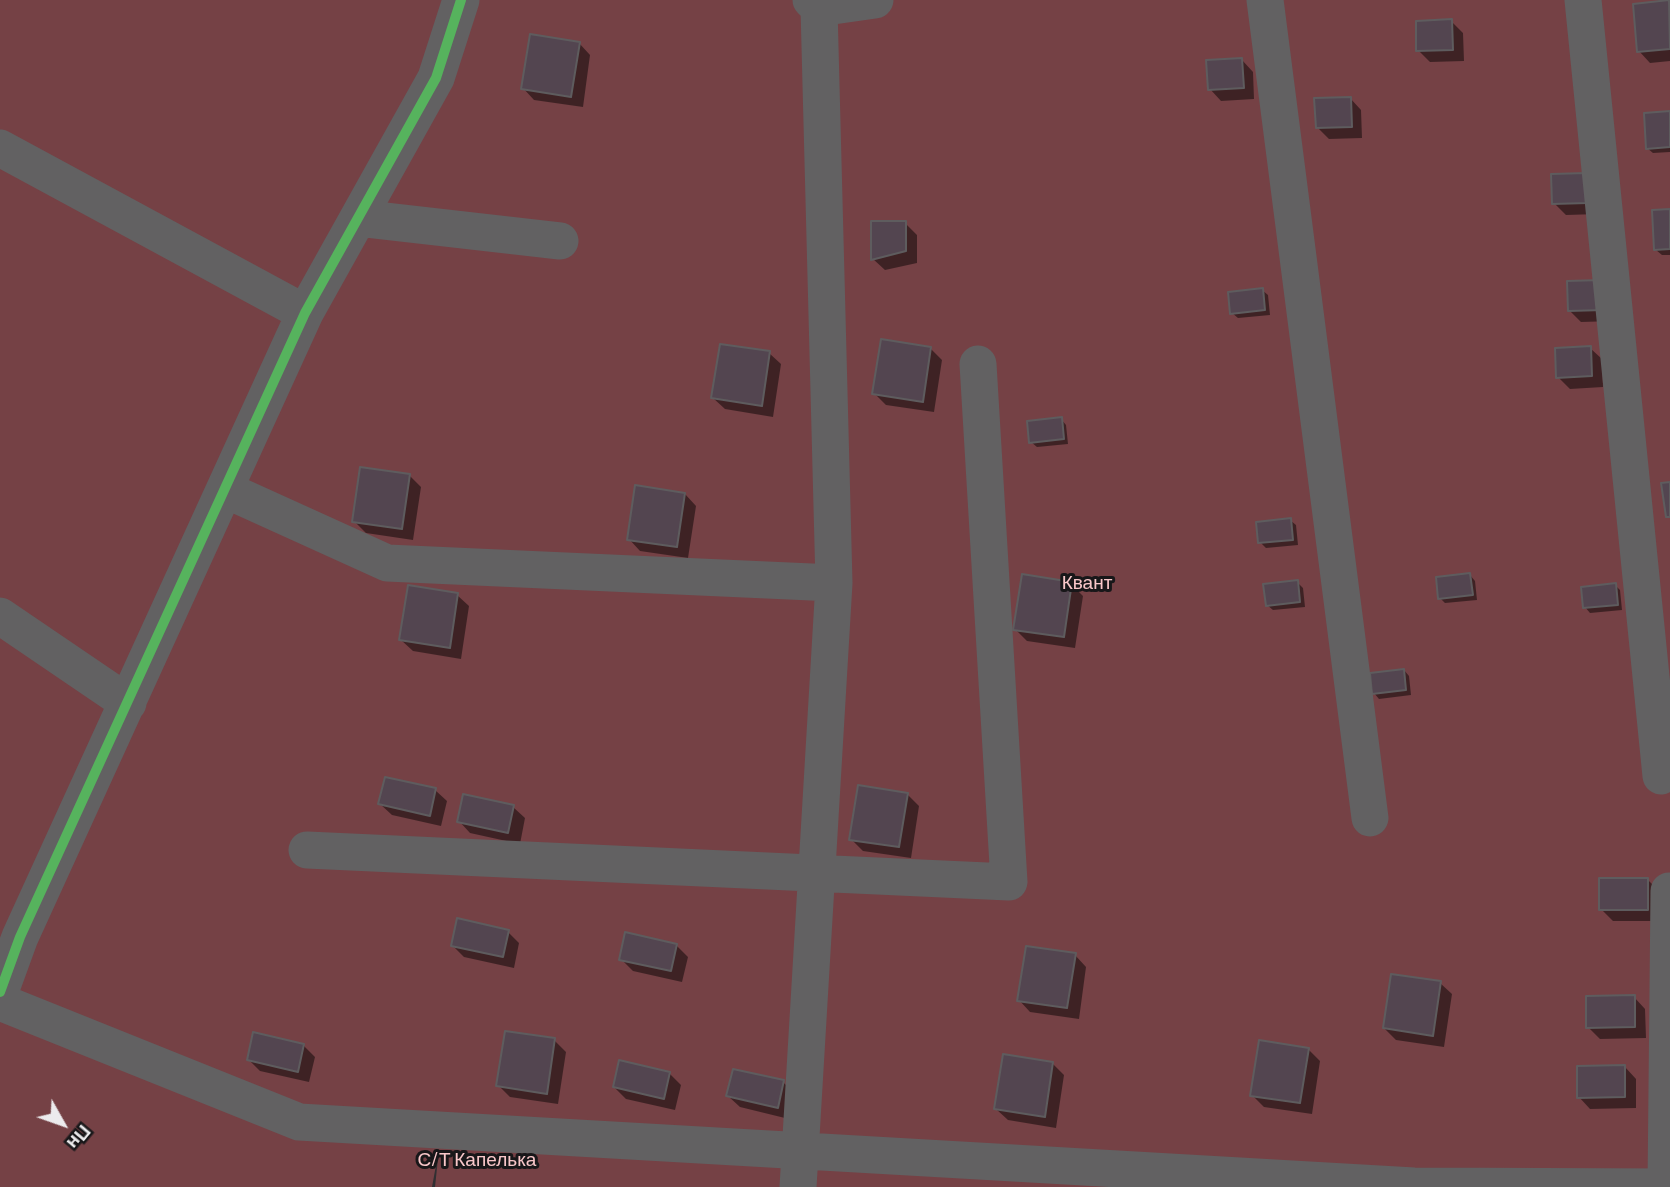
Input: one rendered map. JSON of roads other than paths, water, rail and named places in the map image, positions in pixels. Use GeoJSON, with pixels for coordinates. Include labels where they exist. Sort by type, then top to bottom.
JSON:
{"type":"FeatureCollection","features":[{"type":"Feature","properties":{"kind":"street"},"geometry":{"type":"LineString","coordinates":[[0,992],[10,929],[128,703],[305,313],[436,78],[461,0]]}},
{"type":"Feature","properties":{"kind":"street"},"geometry":{"type":"LineString","coordinates":[[798,1187],[834,583],[815,4],[875,0]]}},
{"type":"Feature","properties":{"kind":"street"},"geometry":{"type":"LineString","coordinates":[[1265,0],[1370,818]]}},
{"type":"Feature","properties":{"kind":"street"},"geometry":{"type":"LineString","coordinates":[[1583,0],[1661,776]]}},
{"type":"Feature","properties":{"kind":"street"},"geometry":{"type":"LineString","coordinates":[[0,148],[305,313]]}},
{"type":"Feature","properties":{"kind":"street"},"geometry":{"type":"LineString","coordinates":[[358,218],[560,241]]}},
{"type":"Feature","properties":{"kind":"street"},"geometry":{"type":"LineString","coordinates":[[307,850],[1009,882],[978,364]]}},
{"type":"Feature","properties":{"kind":"street"},"geometry":{"type":"LineString","coordinates":[[226,490],[387,563],[834,583]]}},
{"type":"Feature","properties":{"kind":"street"},"geometry":{"type":"LineString","coordinates":[[0,616],[128,703]]}},
{"type":"Feature","properties":{"kind":"street"},"geometry":{"type":"LineString","coordinates":[[0,1002],[299,1122],[1302,1184],[1668,1186],[1669,891]]}},
{"type":"Feature","properties":{"kind":"park label","name":"Квант"},"geometry":{"type":"Point","coordinates":[1087,583]}},
{"type":"Feature","properties":{"kind":"park label","name":"С/Т Капелька"},"geometry":{"type":"Point","coordinates":[477,1160]}}]}
